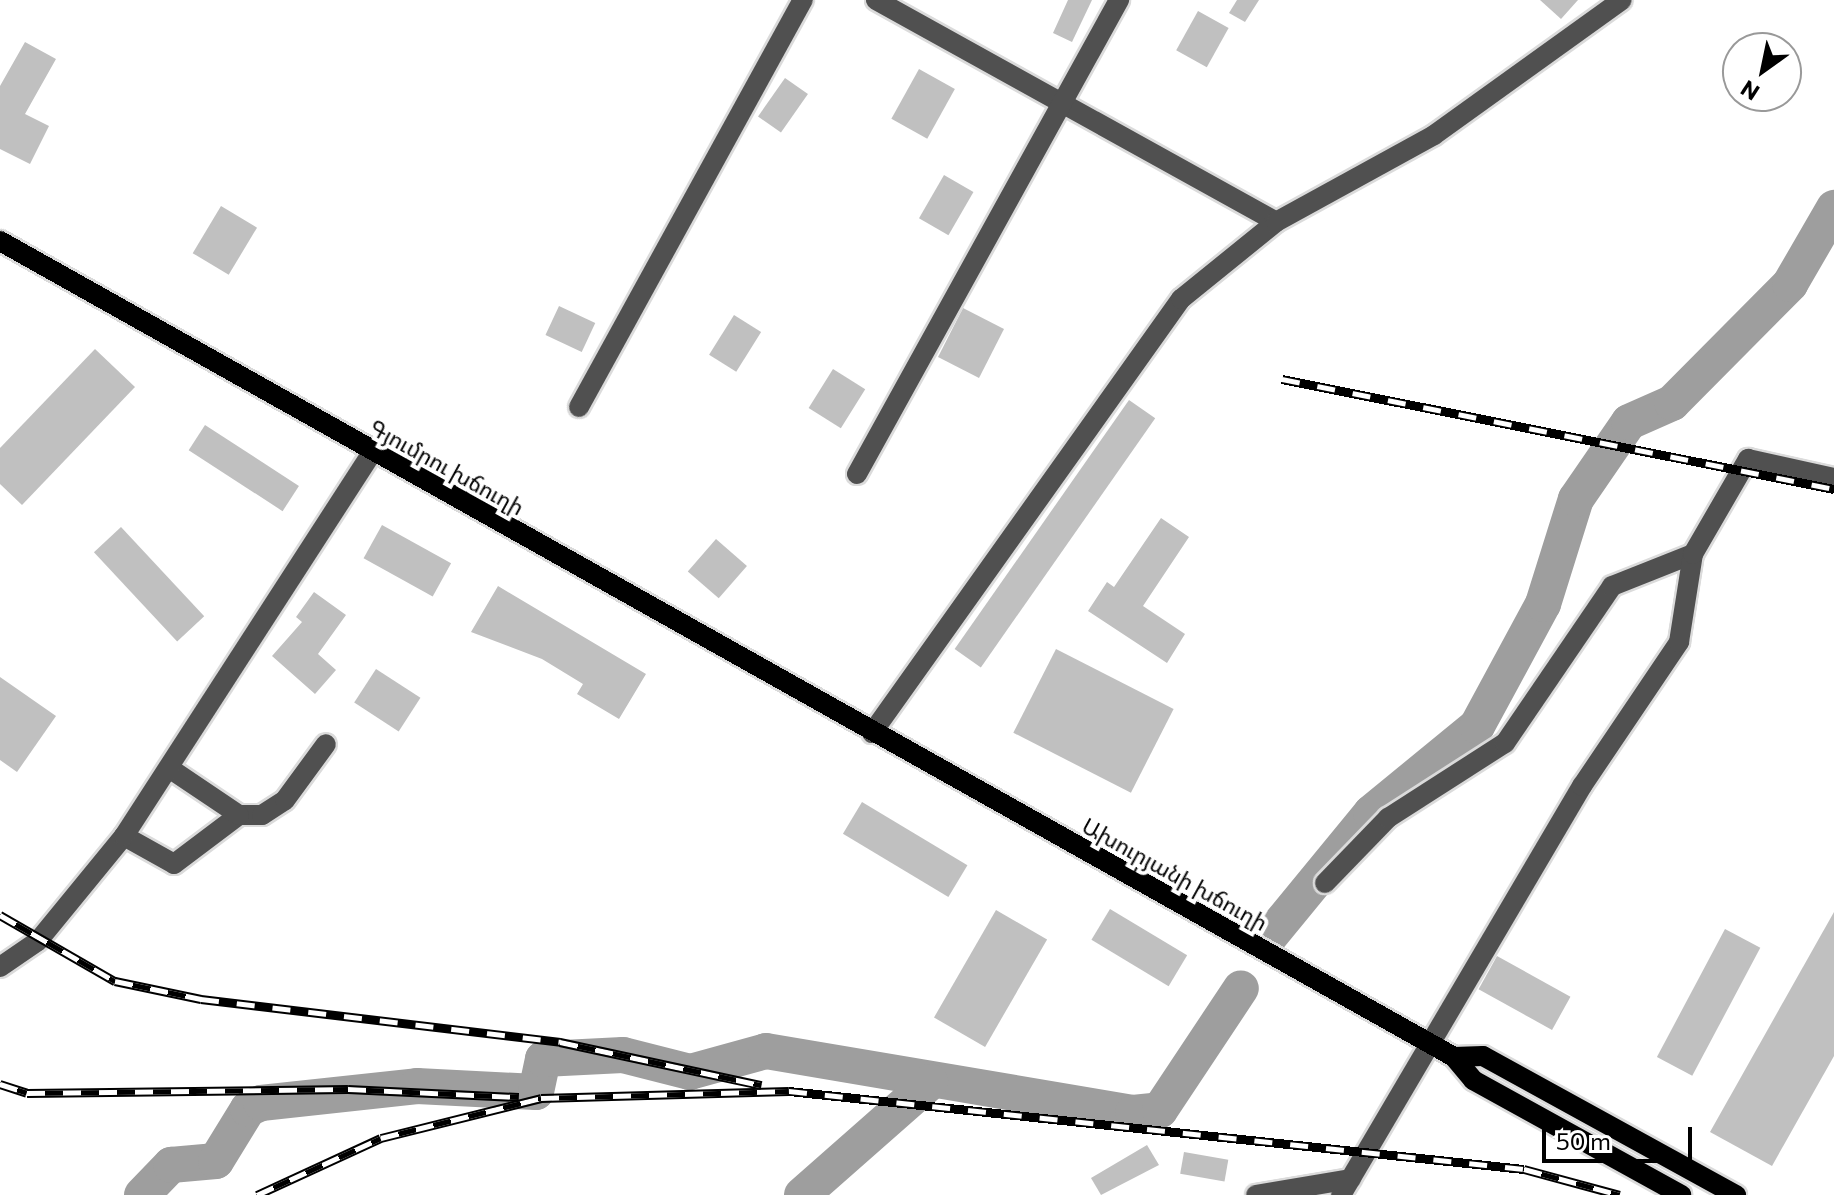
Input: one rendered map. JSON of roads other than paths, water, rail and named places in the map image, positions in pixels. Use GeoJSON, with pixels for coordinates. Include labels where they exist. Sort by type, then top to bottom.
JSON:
{"type":"FeatureCollection","features":[{"type":"Feature","properties":{"kind":"main road","name":"Գյումրու խճուղի"},"geometry":{"type":"LineString","coordinates":[[0,241],[872,733]]}},
{"type":"Feature","properties":{"kind":"main road","name":"Ախուրյանի խճուղի"},"geometry":{"type":"LineString","coordinates":[[872,733],[1454,1057],[1473,1080],[1681,1195]]}},
{"type":"Feature","properties":{"kind":"main road","name":"Ախուրյանի խճուղի"},"geometry":{"type":"LineString","coordinates":[[1454,1057],[1483,1056],[1736,1195]]}},
{"type":"Feature","properties":{"kind":"street"},"geometry":{"type":"LineString","coordinates":[[579,407],[803,0]]}},
{"type":"Feature","properties":{"kind":"street"},"geometry":{"type":"LineString","coordinates":[[876,0],[1276,222]]}},
{"type":"Feature","properties":{"kind":"street"},"geometry":{"type":"LineString","coordinates":[[857,474],[1119,0]]}},
{"type":"Feature","properties":{"kind":"street"},"geometry":{"type":"LineString","coordinates":[[872,733],[1181,299],[1276,222],[1434,135],[1622,0]]}},
{"type":"Feature","properties":{"kind":"street"},"geometry":{"type":"LineString","coordinates":[[0,967],[38,941],[124,836],[372,453]]}},
{"type":"Feature","properties":{"kind":"street"},"geometry":{"type":"LineString","coordinates":[[1256,1195],[1346,1187],[1433,1046],[1582,786],[1679,642],[1693,554],[1748,459],[1834,478]]}},
{"type":"Feature","properties":{"kind":"street"},"geometry":{"type":"LineString","coordinates":[[1325,883],[1388,818],[1505,743],[1612,586],[1693,554]]}},
{"type":"Feature","properties":{"kind":"street"},"geometry":{"type":"LineString","coordinates":[[169,768],[239,815],[262,815],[285,800],[326,744]]}},
{"type":"Feature","properties":{"kind":"street"},"geometry":{"type":"LineString","coordinates":[[124,836],[174,864],[239,815]]}},
{"type":"Feature","properties":{"kind":"waterway"},"geometry":{"type":"LineString","coordinates":[[1270,936],[1371,813],[1477,726],[1543,604],[1576,499],[1629,422],[1672,403],[1790,284],[1834,208]]}},
{"type":"Feature","properties":{"kind":"waterway"},"geometry":{"type":"LineString","coordinates":[[142,1195],[171,1165],[216,1161],[248,1109],[261,1103],[417,1086],[536,1092],[543,1059],[623,1055],[690,1072],[766,1051],[1133,1113],[1160,1110],[1241,988]]}},
{"type":"Feature","properties":{"kind":"waterway"},"geometry":{"type":"LineString","coordinates":[[802,1195],[930,1082]]}},
{"type":"Feature","properties":{"kind":"railway"},"geometry":{"type":"LineString","coordinates":[[1282,379],[1834,489]]}},
{"type":"Feature","properties":{"kind":"railway"},"geometry":{"type":"LineString","coordinates":[[0,915],[115,981],[201,999],[560,1042],[761,1085]]}},
{"type":"Feature","properties":{"kind":"railway"},"geometry":{"type":"LineString","coordinates":[[0,1084],[27,1093],[348,1089],[519,1097]]}},
{"type":"Feature","properties":{"kind":"railway"},"geometry":{"type":"LineString","coordinates":[[257,1195],[381,1138],[541,1098],[789,1091],[1524,1169],[1620,1195]]}}]}
